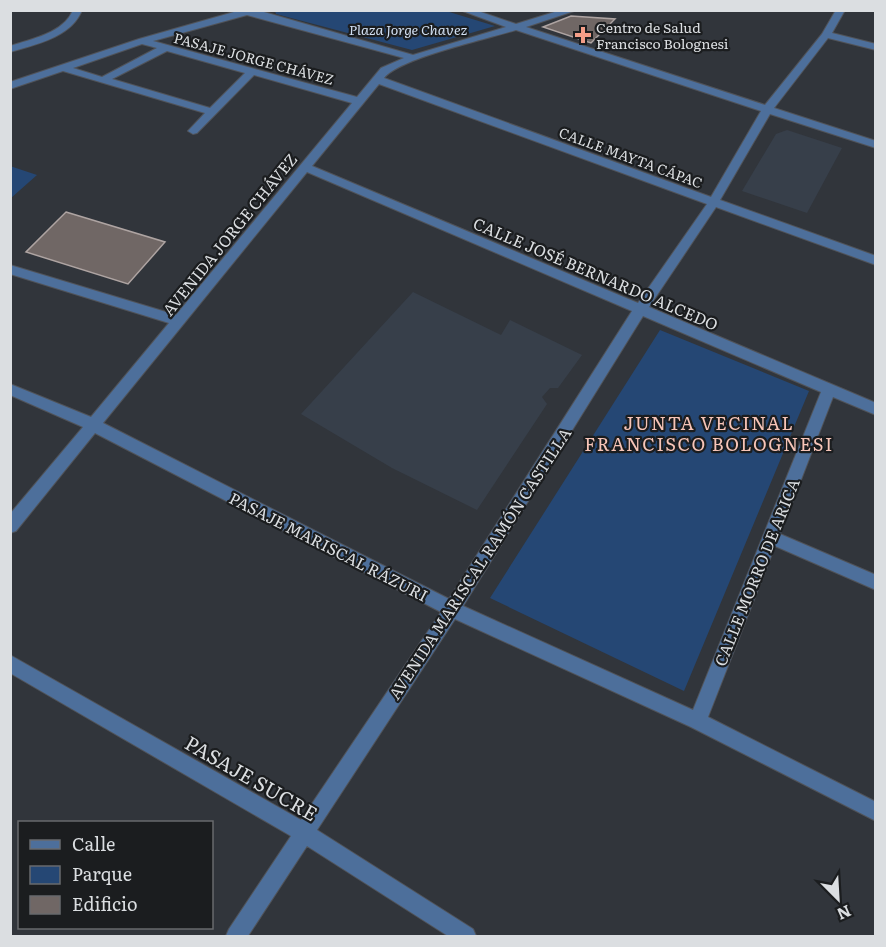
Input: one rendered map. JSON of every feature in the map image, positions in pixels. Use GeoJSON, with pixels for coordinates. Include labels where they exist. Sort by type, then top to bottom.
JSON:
{"type":"FeatureCollection","features":[{"type":"Feature","properties":{"kind":"street"},"geometry":{"type":"LineString","coordinates":[[10,49],[67,27],[75,21],[78,10]]}},
{"type":"Feature","properties":{"kind":"street"},"geometry":{"type":"LineString","coordinates":[[464,10],[876,145]]}},
{"type":"Feature","properties":{"kind":"street","name":"AVENIDA JORGE CHÁVEZ"},"geometry":{"type":"LineString","coordinates":[[10,526],[376,79],[392,65],[573,10]]}},
{"type":"Feature","properties":{"kind":"street","name":"AVENIDA MARISCAL RAMÓN CASTILLA"},"geometry":{"type":"LineString","coordinates":[[236,936],[452,609],[640,310],[713,203],[767,110],[826,35],[841,10]]}},
{"type":"Feature","properties":{"kind":"street"},"geometry":{"type":"LineString","coordinates":[[10,86],[142,41],[251,11],[413,58]]}},
{"type":"Feature","properties":{"kind":"street"},"geometry":{"type":"LineString","coordinates":[[826,35],[876,47]]}},
{"type":"Feature","properties":{"kind":"street","name":"PASAJE JORGE CHÁVEZ"},"geometry":{"type":"LineString","coordinates":[[142,41],[358,101]]}},
{"type":"Feature","properties":{"kind":"street"},"geometry":{"type":"LineString","coordinates":[[103,80],[165,48]]}},
{"type":"Feature","properties":{"kind":"street"},"geometry":{"type":"LineString","coordinates":[[62,68],[212,112]]}},
{"type":"Feature","properties":{"kind":"street"},"geometry":{"type":"LineString","coordinates":[[194,131],[251,72]]}},
{"type":"Feature","properties":{"kind":"street","name":"CALLE MAYTA CÁPAC"},"geometry":{"type":"LineString","coordinates":[[376,79],[876,261]]}},
{"type":"Feature","properties":{"kind":"street","name":"CALLE JOSÉ BERNARDO ALCEDO"},"geometry":{"type":"LineString","coordinates":[[304,167],[876,409]]}},
{"type":"Feature","properties":{"kind":"street"},"geometry":{"type":"LineString","coordinates":[[10,269],[178,321]]}},
{"type":"Feature","properties":{"kind":"street","name":"PASAJE MARISCAL RÁZURI"},"geometry":{"type":"LineString","coordinates":[[10,389],[93,425],[452,609],[697,721],[876,812]]}},
{"type":"Feature","properties":{"kind":"street","name":"CALLE MORRO DE ARICA"},"geometry":{"type":"LineString","coordinates":[[697,721],[829,390]]}},
{"type":"Feature","properties":{"kind":"street"},"geometry":{"type":"LineString","coordinates":[[770,537],[876,583]]}},
{"type":"Feature","properties":{"kind":"street","name":"PASAJE SUCRE"},"geometry":{"type":"LineString","coordinates":[[10,663],[303,832],[466,936]]}},
{"type":"Feature","properties":{"kind":"shaded area"},"geometry":{"type":"Polygon","coordinates":[[[787,130],[842,148],[807,213],[742,191],[776,134],[787,130]]]}},
{"type":"Feature","properties":{"kind":"shaded area"},"geometry":{"type":"Polygon","coordinates":[[[413,292],[501,335],[510,320],[582,355],[558,388],[550,388],[542,397],[547,404],[477,510],[392,468],[301,414],[413,292]]]}},
{"type":"Feature","properties":{"kind":"green space","name":"Plaza Jorge Chavez"},"geometry":{"type":"Polygon","coordinates":[[[275,11],[446,11],[495,26],[412,50],[276,14],[275,11]]]}},
{"type":"Feature","properties":{"kind":"green space"},"geometry":{"type":"Polygon","coordinates":[[[10,166],[37,175],[11,198],[10,198],[10,166]]]}},
{"type":"Feature","properties":{"kind":"green space"},"geometry":{"type":"Polygon","coordinates":[[[660,330],[809,391],[684,691],[490,598],[660,330]]]}},
{"type":"Feature","properties":{"kind":"building","name":"Centro de Salud Francisco Bolognesi"},"geometry":{"type":"Polygon","coordinates":[[[571,16],[615,19],[591,43],[543,27],[571,16]]]}},
{"type":"Feature","properties":{"kind":"building"},"geometry":{"type":"Polygon","coordinates":[[[66,212],[165,242],[128,284],[26,252],[66,212]]]}},
{"type":"Feature","properties":{"kind":"place","name":"Centro de Salud Francisco Bolognesi"},"geometry":{"type":"Point","coordinates":[583,35]}},
{"type":"Feature","properties":{"kind":"district","name":"JUNTA VECINAL FRANCISCO BOLOGNESI"},"geometry":{"type":"Point","coordinates":[709,432]}}]}
